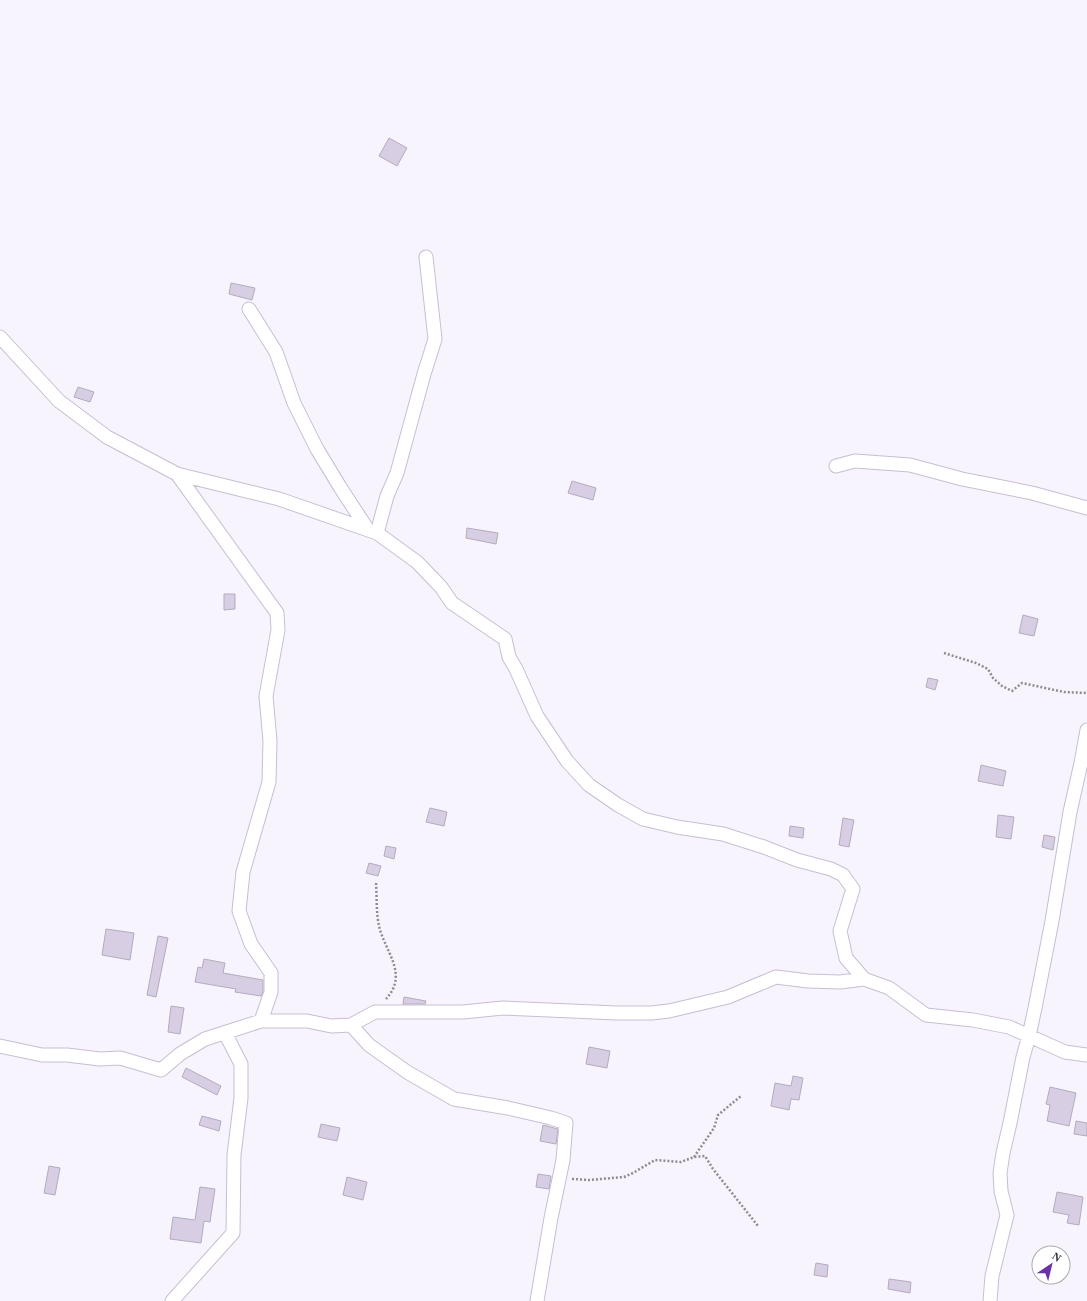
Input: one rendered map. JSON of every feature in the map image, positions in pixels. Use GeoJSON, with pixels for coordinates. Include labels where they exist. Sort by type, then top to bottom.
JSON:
{"type":"FeatureCollection","features":[{"type":"Feature","properties":{"kind":"street"},"geometry":{"type":"LineString","coordinates":[[373,531],[397,473],[435,339],[426,257]]}},
{"type":"Feature","properties":{"kind":"street"},"geometry":{"type":"LineString","coordinates":[[249,309],[276,352],[294,403],[317,449],[340,487],[373,531]]}},
{"type":"Feature","properties":{"kind":"street"},"geometry":{"type":"LineString","coordinates":[[0,337],[59,401],[107,437],[177,474],[279,499],[373,531],[418,562],[441,587],[452,603],[504,639],[509,657],[537,716],[567,761],[589,785],[618,805],[643,819],[678,827],[723,834],[764,846],[797,860],[831,869],[843,875],[853,889],[840,931],[846,958],[864,979]]}},
{"type":"Feature","properties":{"kind":"street"},"geometry":{"type":"LineString","coordinates":[[836,466],[855,461],[910,465],[962,479],[1032,493],[1087,508]]}},
{"type":"Feature","properties":{"kind":"street"},"geometry":{"type":"LineString","coordinates":[[177,474],[277,614],[278,630],[266,696],[270,741],[269,782],[243,872],[239,911],[251,944],[271,973],[270,992],[261,1021]]}},
{"type":"Feature","properties":{"kind":"street"},"geometry":{"type":"LineString","coordinates":[[990,1301],[992,1276],[1007,1215],[1001,1191],[1000,1173],[1052,921],[1070,812],[1084,764],[1087,730]]}},
{"type":"Feature","properties":{"kind":"street"},"geometry":{"type":"LineString","coordinates":[[0,1046],[42,1055],[100,1059],[120,1058],[161,1070],[180,1054],[205,1039],[261,1021],[307,1021],[331,1026],[351,1025],[375,1012],[463,1012],[503,1008],[651,1013],[669,1011],[728,997],[776,977],[808,981],[840,982],[864,979],[889,988],[926,1015],[973,1020],[1002,1026],[1065,1052],[1087,1055]]}},
{"type":"Feature","properties":{"kind":"street"},"geometry":{"type":"LineString","coordinates":[[351,1025],[368,1044],[407,1072],[454,1100],[508,1108],[566,1123],[563,1160],[551,1218],[537,1301]]}},
{"type":"Feature","properties":{"kind":"street"},"geometry":{"type":"LineString","coordinates":[[172,1301],[233,1233],[234,1155],[241,1098],[242,1064],[225,1033]]}},
{"type":"Feature","properties":{"kind":"path"},"geometry":{"type":"LineString","coordinates":[[944,653],[976,663],[988,669],[993,678],[1002,686],[1012,691],[1022,683],[1064,692],[1087,693]]}},
{"type":"Feature","properties":{"kind":"path"},"geometry":{"type":"LineString","coordinates":[[375,1012],[390,995],[396,978],[392,960],[379,927],[376,883]]}},
{"type":"Feature","properties":{"kind":"path"},"geometry":{"type":"LineString","coordinates":[[694,1157],[714,1128],[718,1115],[741,1096]]}},
{"type":"Feature","properties":{"kind":"path"},"geometry":{"type":"LineString","coordinates":[[559,1178],[588,1180],[624,1176],[633,1174],[655,1160],[681,1162],[694,1157],[705,1156],[713,1169],[758,1226]]}},
{"type":"Feature","properties":{"kind":"building"},"geometry":{"type":"Polygon","coordinates":[[[389,138],[407,148],[397,166],[379,156],[389,138]]]}},
{"type":"Feature","properties":{"kind":"building"},"geometry":{"type":"Polygon","coordinates":[[[231,283],[255,288],[252,300],[229,294],[231,283]]]}},
{"type":"Feature","properties":{"kind":"building"},"geometry":{"type":"Polygon","coordinates":[[[78,387],[94,392],[90,402],[74,397],[78,387]]]}},
{"type":"Feature","properties":{"kind":"building"},"geometry":{"type":"Polygon","coordinates":[[[572,481],[596,488],[593,500],[568,493],[572,481]]]}},
{"type":"Feature","properties":{"kind":"building"},"geometry":{"type":"Polygon","coordinates":[[[467,528],[498,533],[496,544],[466,538],[467,528]]]}},
{"type":"Feature","properties":{"kind":"building"},"geometry":{"type":"Polygon","coordinates":[[[224,594],[235,594],[235,609],[224,610],[224,594]]]}},
{"type":"Feature","properties":{"kind":"building"},"geometry":{"type":"Polygon","coordinates":[[[1023,615],[1038,619],[1034,636],[1019,633],[1023,615]]]}},
{"type":"Feature","properties":{"kind":"building"},"geometry":{"type":"Polygon","coordinates":[[[928,678],[938,680],[935,690],[926,687],[928,678]]]}},
{"type":"Feature","properties":{"kind":"building"},"geometry":{"type":"Polygon","coordinates":[[[981,765],[1006,771],[1003,786],[978,781],[981,765]]]}},
{"type":"Feature","properties":{"kind":"building"},"geometry":{"type":"Polygon","coordinates":[[[430,808],[447,812],[444,826],[426,822],[430,808]]]}},
{"type":"Feature","properties":{"kind":"building"},"geometry":{"type":"Polygon","coordinates":[[[998,815],[1014,817],[1011,839],[996,837],[998,815]]]}},
{"type":"Feature","properties":{"kind":"building"},"geometry":{"type":"Polygon","coordinates":[[[843,818],[854,820],[849,847],[839,845],[843,818]]]}},
{"type":"Feature","properties":{"kind":"building"},"geometry":{"type":"Polygon","coordinates":[[[790,826],[804,828],[803,838],[789,836],[790,826]]]}},
{"type":"Feature","properties":{"kind":"building"},"geometry":{"type":"Polygon","coordinates":[[[1044,835],[1055,837],[1053,850],[1042,847],[1044,835]]]}},
{"type":"Feature","properties":{"kind":"building"},"geometry":{"type":"Polygon","coordinates":[[[386,846],[396,848],[394,859],[384,856],[386,846]]]}},
{"type":"Feature","properties":{"kind":"building"},"geometry":{"type":"Polygon","coordinates":[[[369,863],[381,866],[378,876],[366,873],[369,863]]]}},
{"type":"Feature","properties":{"kind":"building"},"geometry":{"type":"Polygon","coordinates":[[[106,929],[134,933],[130,960],[102,955],[106,929]]]}},
{"type":"Feature","properties":{"kind":"building"},"geometry":{"type":"Polygon","coordinates":[[[158,936],[168,938],[156,997],[147,995],[158,936]]]}},
{"type":"Feature","properties":{"kind":"building"},"geometry":{"type":"Polygon","coordinates":[[[204,959],[225,963],[223,973],[263,980],[263,991],[261,996],[235,992],[236,989],[195,982],[198,967],[202,968],[204,959]]]}},
{"type":"Feature","properties":{"kind":"building"},"geometry":{"type":"Polygon","coordinates":[[[404,997],[426,1001],[425,1004],[403,1004],[404,997]]]}},
{"type":"Feature","properties":{"kind":"building"},"geometry":{"type":"Polygon","coordinates":[[[171,1006],[184,1008],[180,1034],[168,1032],[171,1006]]]}},
{"type":"Feature","properties":{"kind":"building"},"geometry":{"type":"Polygon","coordinates":[[[589,1047],[610,1051],[607,1068],[586,1064],[589,1047]]]}},
{"type":"Feature","properties":{"kind":"building"},"geometry":{"type":"Polygon","coordinates":[[[186,1068],[221,1086],[217,1095],[182,1077],[186,1068]]]}},
{"type":"Feature","properties":{"kind":"building"},"geometry":{"type":"Polygon","coordinates":[[[793,1076],[803,1078],[799,1100],[791,1099],[789,1110],[771,1106],[775,1083],[791,1086],[793,1076]]]}},
{"type":"Feature","properties":{"kind":"building"},"geometry":{"type":"Polygon","coordinates":[[[1050,1087],[1076,1093],[1069,1126],[1047,1121],[1050,1105],[1046,1104],[1050,1087]]]}},
{"type":"Feature","properties":{"kind":"building"},"geometry":{"type":"Polygon","coordinates":[[[202,1116],[221,1121],[219,1131],[199,1125],[202,1116]]]}},
{"type":"Feature","properties":{"kind":"building"},"geometry":{"type":"Polygon","coordinates":[[[1076,1121],[1087,1123],[1087,1136],[1074,1134],[1076,1121]]]}},
{"type":"Feature","properties":{"kind":"building"},"geometry":{"type":"Polygon","coordinates":[[[321,1124],[340,1128],[337,1141],[318,1137],[321,1124]]]}},
{"type":"Feature","properties":{"kind":"building"},"geometry":{"type":"Polygon","coordinates":[[[543,1125],[558,1129],[556,1144],[540,1141],[543,1125]]]}},
{"type":"Feature","properties":{"kind":"building"},"geometry":{"type":"Polygon","coordinates":[[[49,1166],[60,1168],[55,1195],[44,1193],[49,1166]]]}},
{"type":"Feature","properties":{"kind":"building"},"geometry":{"type":"Polygon","coordinates":[[[538,1174],[551,1176],[549,1189],[536,1187],[538,1174]]]}},
{"type":"Feature","properties":{"kind":"building"},"geometry":{"type":"Polygon","coordinates":[[[347,1177],[367,1182],[363,1200],[343,1195],[347,1177]]]}},
{"type":"Feature","properties":{"kind":"building"},"geometry":{"type":"Polygon","coordinates":[[[200,1187],[215,1189],[210,1222],[204,1221],[201,1243],[170,1239],[173,1217],[195,1220],[200,1187]]]}},
{"type":"Feature","properties":{"kind":"building"},"geometry":{"type":"Polygon","coordinates":[[[1057,1192],[1083,1197],[1079,1225],[1067,1223],[1069,1215],[1053,1212],[1057,1192]]]}},
{"type":"Feature","properties":{"kind":"building"},"geometry":{"type":"Polygon","coordinates":[[[816,1263],[828,1265],[827,1277],[814,1275],[816,1263]]]}},
{"type":"Feature","properties":{"kind":"building"},"geometry":{"type":"Polygon","coordinates":[[[889,1279],[911,1282],[910,1293],[888,1289],[889,1279]]]}}]}
